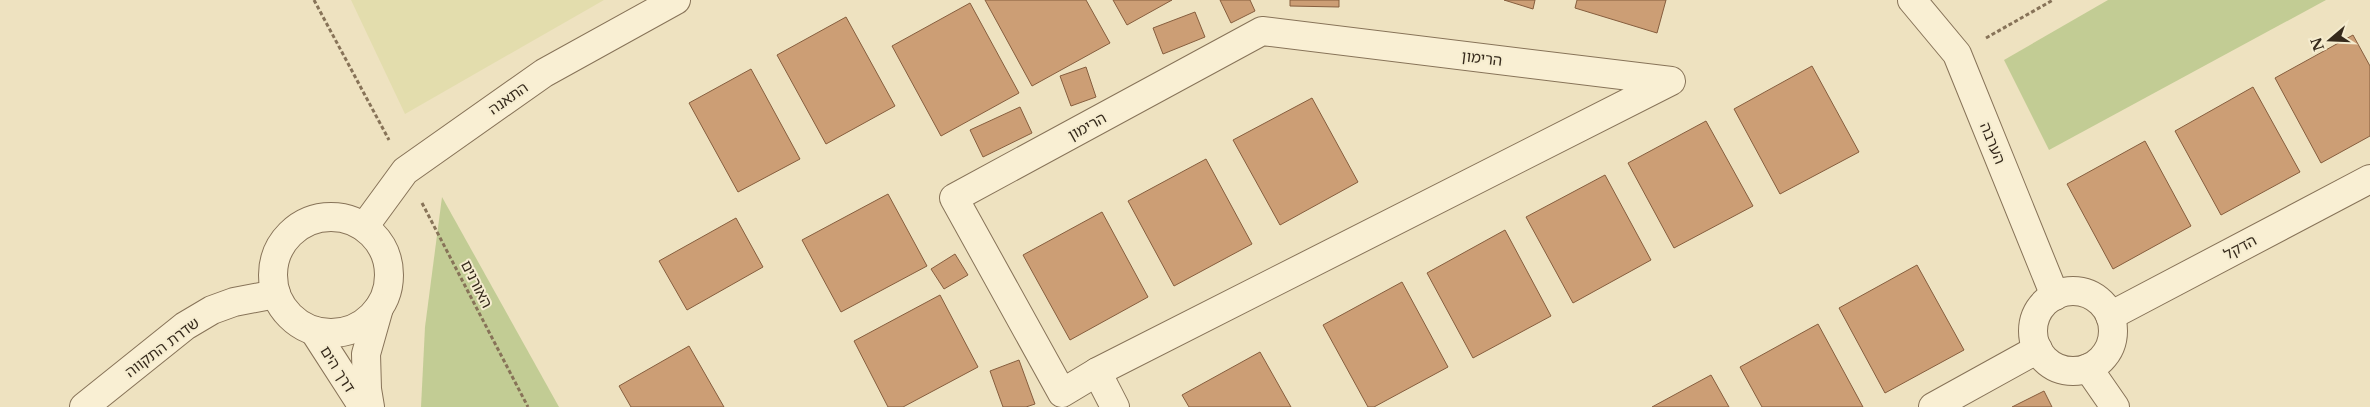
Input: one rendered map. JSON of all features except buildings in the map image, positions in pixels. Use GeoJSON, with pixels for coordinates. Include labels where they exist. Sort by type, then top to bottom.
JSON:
{"type":"FeatureCollection","features":[{"type":"Feature","properties":{"kind":"street","name":"התאנה"},"geometry":{"type":"LineString","coordinates":[[364,227],[405,171],[544,73],[676,0]]}},
{"type":"Feature","properties":{"kind":"street","name":"הערבה"},"geometry":{"type":"LineString","coordinates":[[1912,0],[1957,54],[2055,296]]}},
{"type":"Feature","properties":{"kind":"street","name":"הרימון"},"geometry":{"type":"LineString","coordinates":[[1262,31],[1671,81],[1662,85],[1097,372],[1062,393],[954,198],[1262,31]]}},
{"type":"Feature","properties":{"kind":"street","name":"הדקל"},"geometry":{"type":"LineString","coordinates":[[2110,316],[2370,179]]}},
{"type":"Feature","properties":{"kind":"street"},"geometry":{"type":"LineString","coordinates":[[330,216],[348,219],[364,227],[382,247],[389,265],[389,283],[379,308],[366,322],[350,330],[332,334],[314,331],[291,317],[276,294],[272,276],[275,257],[283,242],[295,228],[312,219],[330,216]]}},
{"type":"Feature","properties":{"kind":"street"},"geometry":{"type":"LineString","coordinates":[[2068,292],[2082,292],[2099,301],[2110,316],[2113,328],[2112,341],[2107,353],[2099,362],[2088,368],[2076,372],[2064,370],[2051,364],[2038,349],[2033,329],[2037,315],[2045,304],[2055,296],[2068,292]]}},
{"type":"Feature","properties":{"kind":"street","name":"שדרת התקווה"},"geometry":{"type":"LineString","coordinates":[[84,407],[192,322],[234,302],[276,294]]}},
{"type":"Feature","properties":{"kind":"street","name":"דרך הים"},"geometry":{"type":"LineString","coordinates":[[370,407],[367,389],[366,354],[379,308]]}},
{"type":"Feature","properties":{"kind":"street","name":"דרך הים"},"geometry":{"type":"LineString","coordinates":[[314,331],[362,407]]}},
{"type":"Feature","properties":{"kind":"street"},"geometry":{"type":"LineString","coordinates":[[1933,407],[2038,349]]}},
{"type":"Feature","properties":{"kind":"street"},"geometry":{"type":"LineString","coordinates":[[2088,368],[2115,407]]}},
{"type":"Feature","properties":{"kind":"street"},"geometry":{"type":"LineString","coordinates":[[1097,372],[1115,407]]}},
{"type":"Feature","properties":{"kind":"path","name":"האורנים"},"geometry":{"type":"LineString","coordinates":[[314,0],[528,407]]}},
{"type":"Feature","properties":{"kind":"path"},"geometry":{"type":"LineString","coordinates":[[1957,54],[2053,0]]}},
{"type":"Feature","properties":{"kind":"shaded area"},"geometry":{"type":"Polygon","coordinates":[[[351,0],[604,0],[405,114],[351,0]]]}},
{"type":"Feature","properties":{"kind":"green space"},"geometry":{"type":"Polygon","coordinates":[[[2108,0],[2326,0],[2049,150],[2004,60],[2108,0]]]}},
{"type":"Feature","properties":{"kind":"green space"},"geometry":{"type":"Polygon","coordinates":[[[442,197],[559,407],[421,407],[425,327],[442,197]]]}}]}
